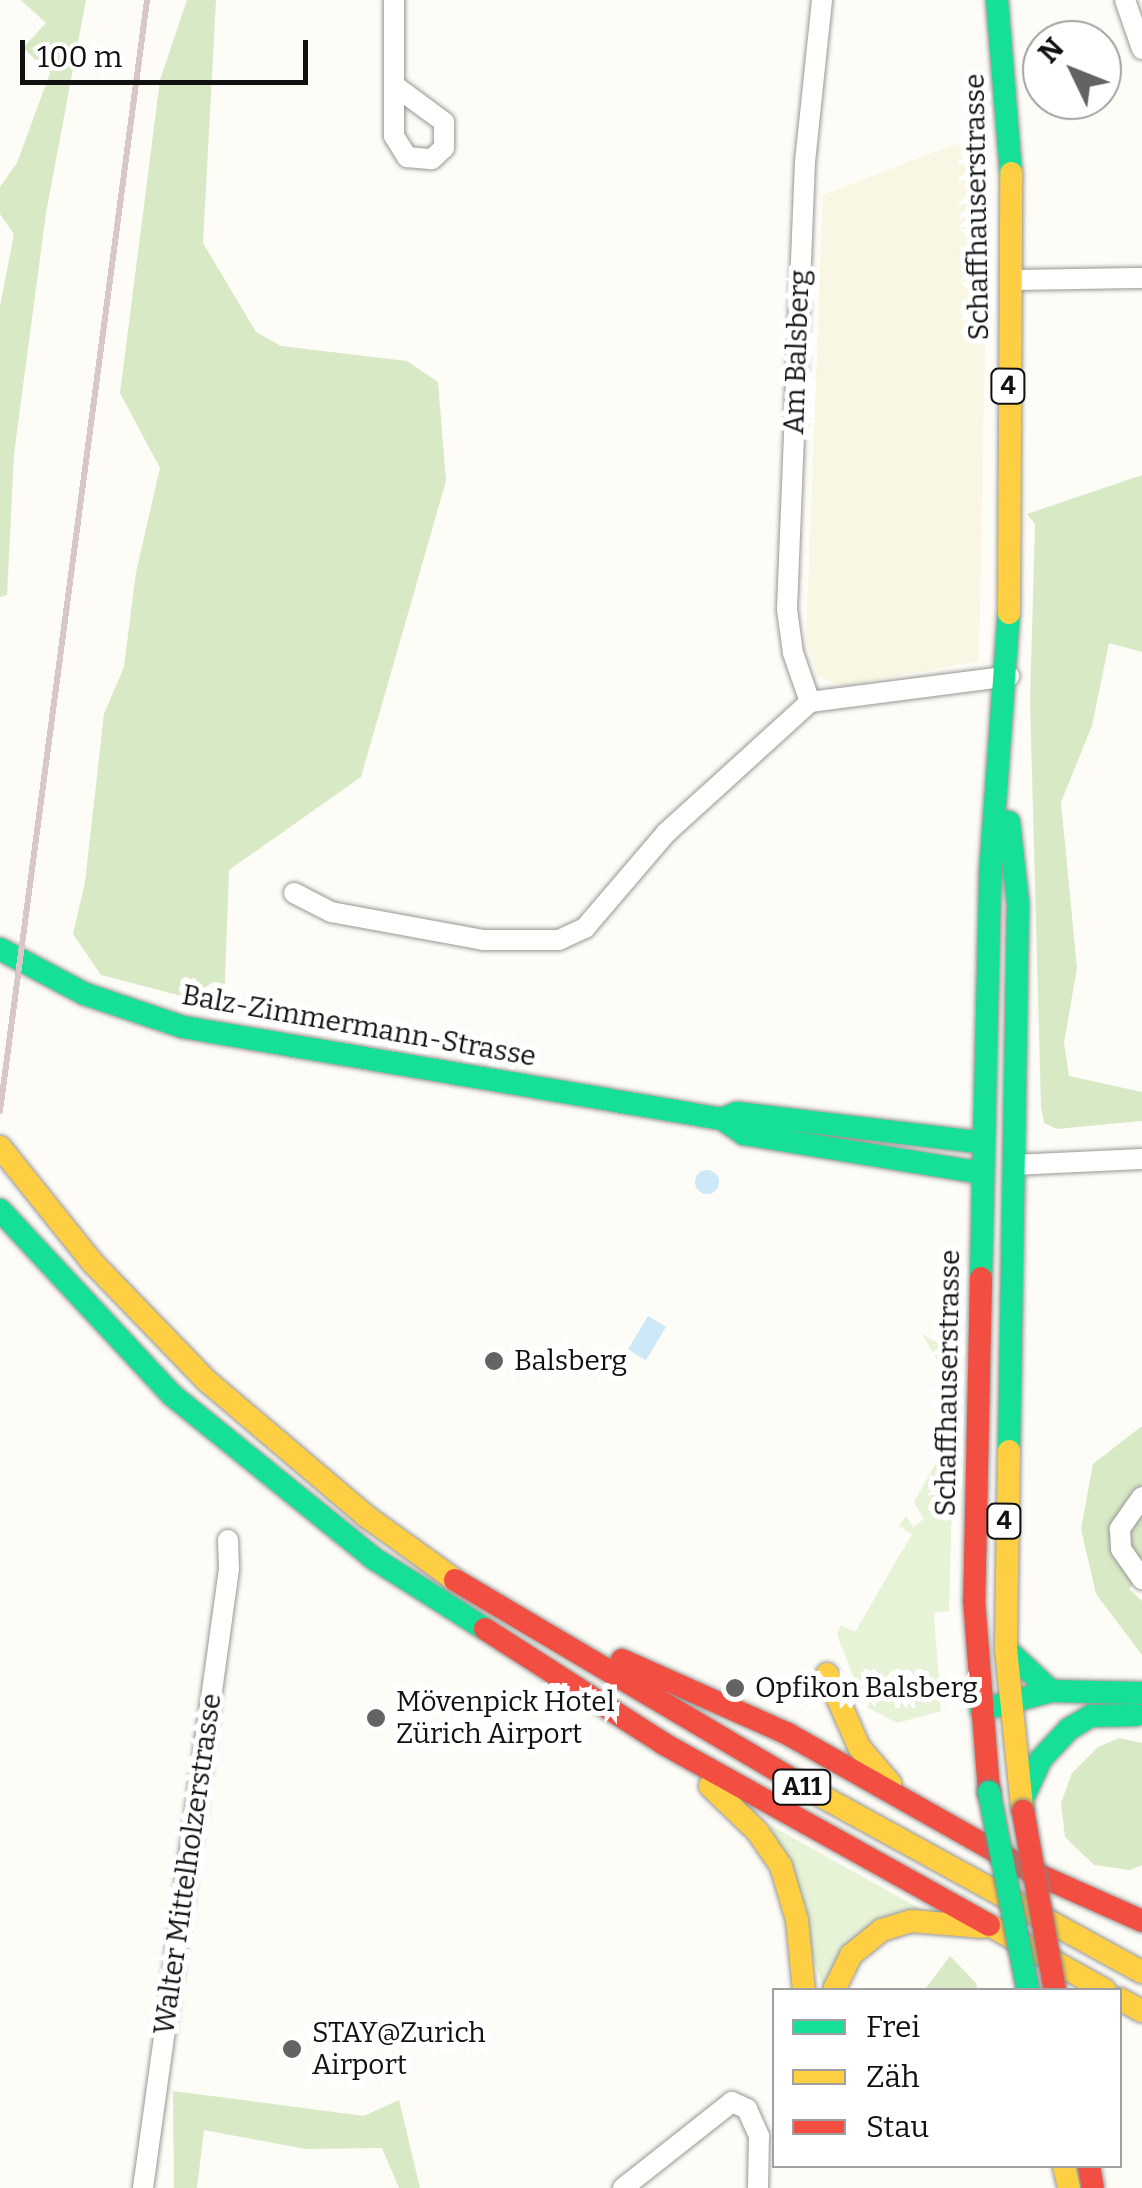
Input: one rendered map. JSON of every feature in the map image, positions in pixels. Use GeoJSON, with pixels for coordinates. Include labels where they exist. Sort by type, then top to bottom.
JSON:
{"type":"FeatureCollection","features":[{"type":"Feature","properties":{"kind":"main road","name":"Schaffhauserstrasse"},"geometry":{"type":"LineString","coordinates":[[997,0],[1011,137],[1009,676],[1004,774],[990,875],[974,1600],[989,1792],[1028,1988]]}},
{"type":"Feature","properties":{"kind":"main road","name":"Schaffhauserstrasse"},"geometry":{"type":"LineString","coordinates":[[1004,774],[1018,904],[1006,1649],[1022,1805],[1054,1988]]}},
{"type":"Feature","properties":{"kind":"main road","name":"Balz-Zimmermann-Strasse"},"geometry":{"type":"LineString","coordinates":[[0,950],[74,990],[182,1027],[722,1119],[744,1134],[983,1173]]}},
{"type":"Feature","properties":{"kind":"main road","name":"Balz-Zimmermann-Strasse"},"geometry":{"type":"LineString","coordinates":[[722,1119],[737,1113],[984,1143]]}},
{"type":"Feature","properties":{"kind":"main road"},"geometry":{"type":"LineString","coordinates":[[984,1143],[1014,1165]]}},
{"type":"Feature","properties":{"kind":"main road","name":"A11"},"geometry":{"type":"LineString","coordinates":[[0,1147],[93,1263],[207,1381],[366,1516],[469,1590],[746,1756],[1142,1972]]}},
{"type":"Feature","properties":{"kind":"main road"},"geometry":{"type":"LineString","coordinates":[[983,1173],[1014,1165]]}},
{"type":"Feature","properties":{"kind":"main road","name":"A11"},"geometry":{"type":"LineString","coordinates":[[0,1210],[134,1358],[289,1495],[465,1622],[664,1744],[1102,1988]]}},
{"type":"Feature","properties":{"kind":"main road"},"geometry":{"type":"LineString","coordinates":[[469,1590],[788,1734],[917,1809],[1142,1921]]}},
{"type":"Feature","properties":{"kind":"main road"},"geometry":{"type":"LineString","coordinates":[[1006,1649],[1051,1691]]}},
{"type":"Feature","properties":{"kind":"main road"},"geometry":{"type":"LineString","coordinates":[[788,1734],[817,1717],[826,1674],[860,1747],[917,1809]]}},
{"type":"Feature","properties":{"kind":"main road"},"geometry":{"type":"LineString","coordinates":[[1010,1709],[1051,1691],[1142,1693]]}},
{"type":"Feature","properties":{"kind":"main road"},"geometry":{"type":"LineString","coordinates":[[981,1710],[1142,1716]]}},
{"type":"Feature","properties":{"kind":"main road"},"geometry":{"type":"LineString","coordinates":[[1022,1805],[1053,1743],[1091,1716]]}},
{"type":"Feature","properties":{"kind":"main road"},"geometry":{"type":"LineString","coordinates":[[664,1744],[744,1816],[774,1855],[794,1906],[804,1988]]}},
{"type":"Feature","properties":{"kind":"main road"},"geometry":{"type":"LineString","coordinates":[[1082,1894],[1142,1894]]}},
{"type":"Feature","properties":{"kind":"main road"},"geometry":{"type":"LineString","coordinates":[[835,1988],[860,1946],[892,1926],[922,1921],[997,1928]]}},
{"type":"Feature","properties":{"kind":"street"},"geometry":{"type":"LineString","coordinates":[[394,0],[394,86]]}},
{"type":"Feature","properties":{"kind":"street","name":"Am Balsberg"},"geometry":{"type":"LineString","coordinates":[[810,702],[793,653],[787,609],[805,162],[822,0]]}},
{"type":"Feature","properties":{"kind":"street"},"geometry":{"type":"LineString","coordinates":[[1126,0],[1142,49]]}},
{"type":"Feature","properties":{"kind":"street"},"geometry":{"type":"LineString","coordinates":[[1010,280],[1142,278]]}},
{"type":"Feature","properties":{"kind":"street"},"geometry":{"type":"LineString","coordinates":[[294,893],[331,912],[483,940],[559,940],[585,928],[666,833],[810,702],[1009,676]]}},
{"type":"Feature","properties":{"kind":"street"},"geometry":{"type":"LineString","coordinates":[[1014,1165],[1142,1159]]}},
{"type":"Feature","properties":{"kind":"street"},"geometry":{"type":"LineString","coordinates":[[1142,1497],[1120,1529],[1120,1549],[1142,1578]]}},
{"type":"Feature","properties":{"kind":"street","name":"Walter Mittelholzerstrasse"},"geometry":{"type":"LineString","coordinates":[[144,2188],[229,1569],[228,1540]]}},
{"type":"Feature","properties":{"kind":"street"},"geometry":{"type":"LineString","coordinates":[[623,2188],[722,2105],[747,2109],[759,2136],[758,2188]]}},
{"type":"Feature","properties":{"kind":"shaded area"},"geometry":{"type":"Polygon","coordinates":[[[989,131],[979,661],[842,686],[818,677],[806,639],[823,195],[989,131]]]}},
{"type":"Feature","properties":{"kind":"green space"},"geometry":{"type":"Polygon","coordinates":[[[21,0],[86,0],[46,213],[14,454],[7,595],[0,597],[0,306],[14,234],[0,214],[0,187],[17,163],[50,73],[23,48],[46,23],[21,0]]]}},
{"type":"Feature","properties":{"kind":"green space"},"geometry":{"type":"Polygon","coordinates":[[[187,0],[216,0],[203,243],[256,332],[281,346],[407,361],[438,382],[446,481],[361,777],[229,870],[224,1007],[101,975],[73,934],[85,882],[104,714],[124,667],[136,572],[160,468],[120,393],[160,80],[187,0]]]}},
{"type":"Feature","properties":{"kind":"green space"},"geometry":{"type":"Polygon","coordinates":[[[1142,475],[1142,652],[1109,643],[1092,726],[1061,802],[1077,968],[1064,1043],[1069,1076],[1142,1092],[1142,1121],[1057,1129],[1044,1123],[1041,1107],[1030,701],[1035,524],[1027,514],[1142,475]]]}},
{"type":"Feature","properties":{"kind":"green space"},"geometry":{"type":"Polygon","coordinates":[[[922,1334],[956,1353],[949,1611],[934,1613],[941,1711],[897,1723],[865,1706],[837,1635],[841,1625],[855,1632],[912,1534],[899,1526],[906,1516],[913,1527],[924,1519],[914,1502],[936,1463],[941,1367],[922,1334]]]}},
{"type":"Feature","properties":{"kind":"green space"},"geometry":{"type":"Polygon","coordinates":[[[1142,1426],[1142,1574],[1129,1589],[1142,1601],[1142,1655],[1096,1594],[1081,1529],[1093,1464],[1142,1426]]]}},
{"type":"Feature","properties":{"kind":"green space"},"geometry":{"type":"Polygon","coordinates":[[[1119,1738],[1142,1743],[1142,1865],[1130,1870],[1094,1865],[1065,1837],[1061,1803],[1072,1773],[1098,1747],[1119,1738]]]}},
{"type":"Feature","properties":{"kind":"green space"},"geometry":{"type":"Polygon","coordinates":[[[770,1825],[924,1911],[823,1988],[770,1825]]]}},
{"type":"Feature","properties":{"kind":"green space"},"geometry":{"type":"Polygon","coordinates":[[[950,1956],[977,1988],[926,1988],[950,1956]]]}},
{"type":"Feature","properties":{"kind":"green space"},"geometry":{"type":"Polygon","coordinates":[[[173,2091],[364,2116],[399,2100],[420,2188],[399,2188],[382,2148],[306,2149],[204,2130],[197,2188],[174,2188],[173,2091]]]}},
{"type":"Feature","properties":{"kind":"water"},"geometry":{"type":"Polygon","coordinates":[[[707,1170],[719,1182],[707,1194],[695,1182],[707,1170]]]}},
{"type":"Feature","properties":{"kind":"water"},"geometry":{"type":"Polygon","coordinates":[[[648,1316],[666,1327],[646,1360],[628,1349],[648,1316]]]}},
{"type":"Feature","properties":{"kind":"railway"},"geometry":{"type":"LineString","coordinates":[[0,1111],[147,0]]}},
{"type":"Feature","properties":{"kind":"traffic: fast"},"geometry":{"type":"LineString","coordinates":[[997,0],[1011,173]]}},
{"type":"Feature","properties":{"kind":"traffic: fast"},"geometry":{"type":"LineString","coordinates":[[981,1278],[990,875],[1009,613]]}},
{"type":"Feature","properties":{"kind":"traffic: fast"},"geometry":{"type":"LineString","coordinates":[[1009,822],[1018,904],[1009,1451]]}},
{"type":"Feature","properties":{"kind":"traffic: fast"},"geometry":{"type":"LineString","coordinates":[[0,949],[85,994],[183,1027],[722,1119],[744,1134],[983,1173]]}},
{"type":"Feature","properties":{"kind":"traffic: fast"},"geometry":{"type":"LineString","coordinates":[[722,1119],[737,1113],[984,1143]]}},
{"type":"Feature","properties":{"kind":"traffic: fast"},"geometry":{"type":"LineString","coordinates":[[0,1210],[172,1395],[373,1558],[485,1629]]}},
{"type":"Feature","properties":{"kind":"traffic: fast"},"geometry":{"type":"LineString","coordinates":[[1006,1649],[1051,1691]]}},
{"type":"Feature","properties":{"kind":"traffic: fast"},"geometry":{"type":"LineString","coordinates":[[981,1710],[1051,1691],[1142,1693]]}},
{"type":"Feature","properties":{"kind":"traffic: fast"},"geometry":{"type":"LineString","coordinates":[[1022,1800],[1041,1759],[1069,1729],[1091,1716],[1136,1715]]}},
{"type":"Feature","properties":{"kind":"traffic: fast"},"geometry":{"type":"LineString","coordinates":[[989,1792],[1028,1988]]}},
{"type":"Feature","properties":{"kind":"traffic: slow"},"geometry":{"type":"LineString","coordinates":[[1009,613],[1011,173]]}},
{"type":"Feature","properties":{"kind":"traffic: slow"},"geometry":{"type":"LineString","coordinates":[[0,1147],[93,1263],[207,1381],[366,1516],[455,1580]]}},
{"type":"Feature","properties":{"kind":"traffic: slow"},"geometry":{"type":"LineString","coordinates":[[1009,1451],[1006,1649],[1022,1806]]}},
{"type":"Feature","properties":{"kind":"traffic: slow"},"geometry":{"type":"LineString","coordinates":[[827,1674],[859,1747],[890,1783]]}},
{"type":"Feature","properties":{"kind":"traffic: slow"},"geometry":{"type":"LineString","coordinates":[[710,1786],[757,1831],[781,1866],[797,1920],[804,1988]]}},
{"type":"Feature","properties":{"kind":"traffic: slow"},"geometry":{"type":"LineString","coordinates":[[814,1792],[1142,1972]]}},
{"type":"Feature","properties":{"kind":"traffic: slow"},"geometry":{"type":"LineString","coordinates":[[835,1988],[851,1955],[882,1930],[911,1921],[983,1927]]}},
{"type":"Feature","properties":{"kind":"traffic: slow"},"geometry":{"type":"LineString","coordinates":[[989,1925],[1101,1988]]}},
{"type":"Feature","properties":{"kind":"traffic: slow"},"geometry":{"type":"LineString","coordinates":[[1122,2000],[1142,2011]]}},
{"type":"Feature","properties":{"kind":"traffic: slow"},"geometry":{"type":"LineString","coordinates":[[1064,2168],[1069,2188]]}},
{"type":"Feature","properties":{"kind":"traffic: jam"},"geometry":{"type":"LineString","coordinates":[[981,1278],[974,1600],[989,1792]]}},
{"type":"Feature","properties":{"kind":"traffic: jam"},"geometry":{"type":"LineString","coordinates":[[455,1580],[814,1792]]}},
{"type":"Feature","properties":{"kind":"traffic: jam"},"geometry":{"type":"LineString","coordinates":[[485,1629],[664,1744],[989,1925]]}},
{"type":"Feature","properties":{"kind":"traffic: jam"},"geometry":{"type":"LineString","coordinates":[[622,1660],[788,1734],[1032,1872],[1142,1921]]}},
{"type":"Feature","properties":{"kind":"traffic: jam"},"geometry":{"type":"LineString","coordinates":[[1023,1811],[1055,1988]]}},
{"type":"Feature","properties":{"kind":"traffic: jam"},"geometry":{"type":"LineString","coordinates":[[1089,2168],[1093,2188]]}},
{"type":"Feature","properties":{"kind":"place","name":"Balsberg"},"geometry":{"type":"Point","coordinates":[494,1361]}},
{"type":"Feature","properties":{"kind":"place","name":"Opfikon Balsberg"},"geometry":{"type":"Point","coordinates":[735,1688]}},
{"type":"Feature","properties":{"kind":"place","name":"Mövenpick Hotel Zürich Airport"},"geometry":{"type":"Point","coordinates":[376,1718]}},
{"type":"Feature","properties":{"kind":"place","name":"STAY@Zurich Airport"},"geometry":{"type":"Point","coordinates":[292,2049]}}]}
